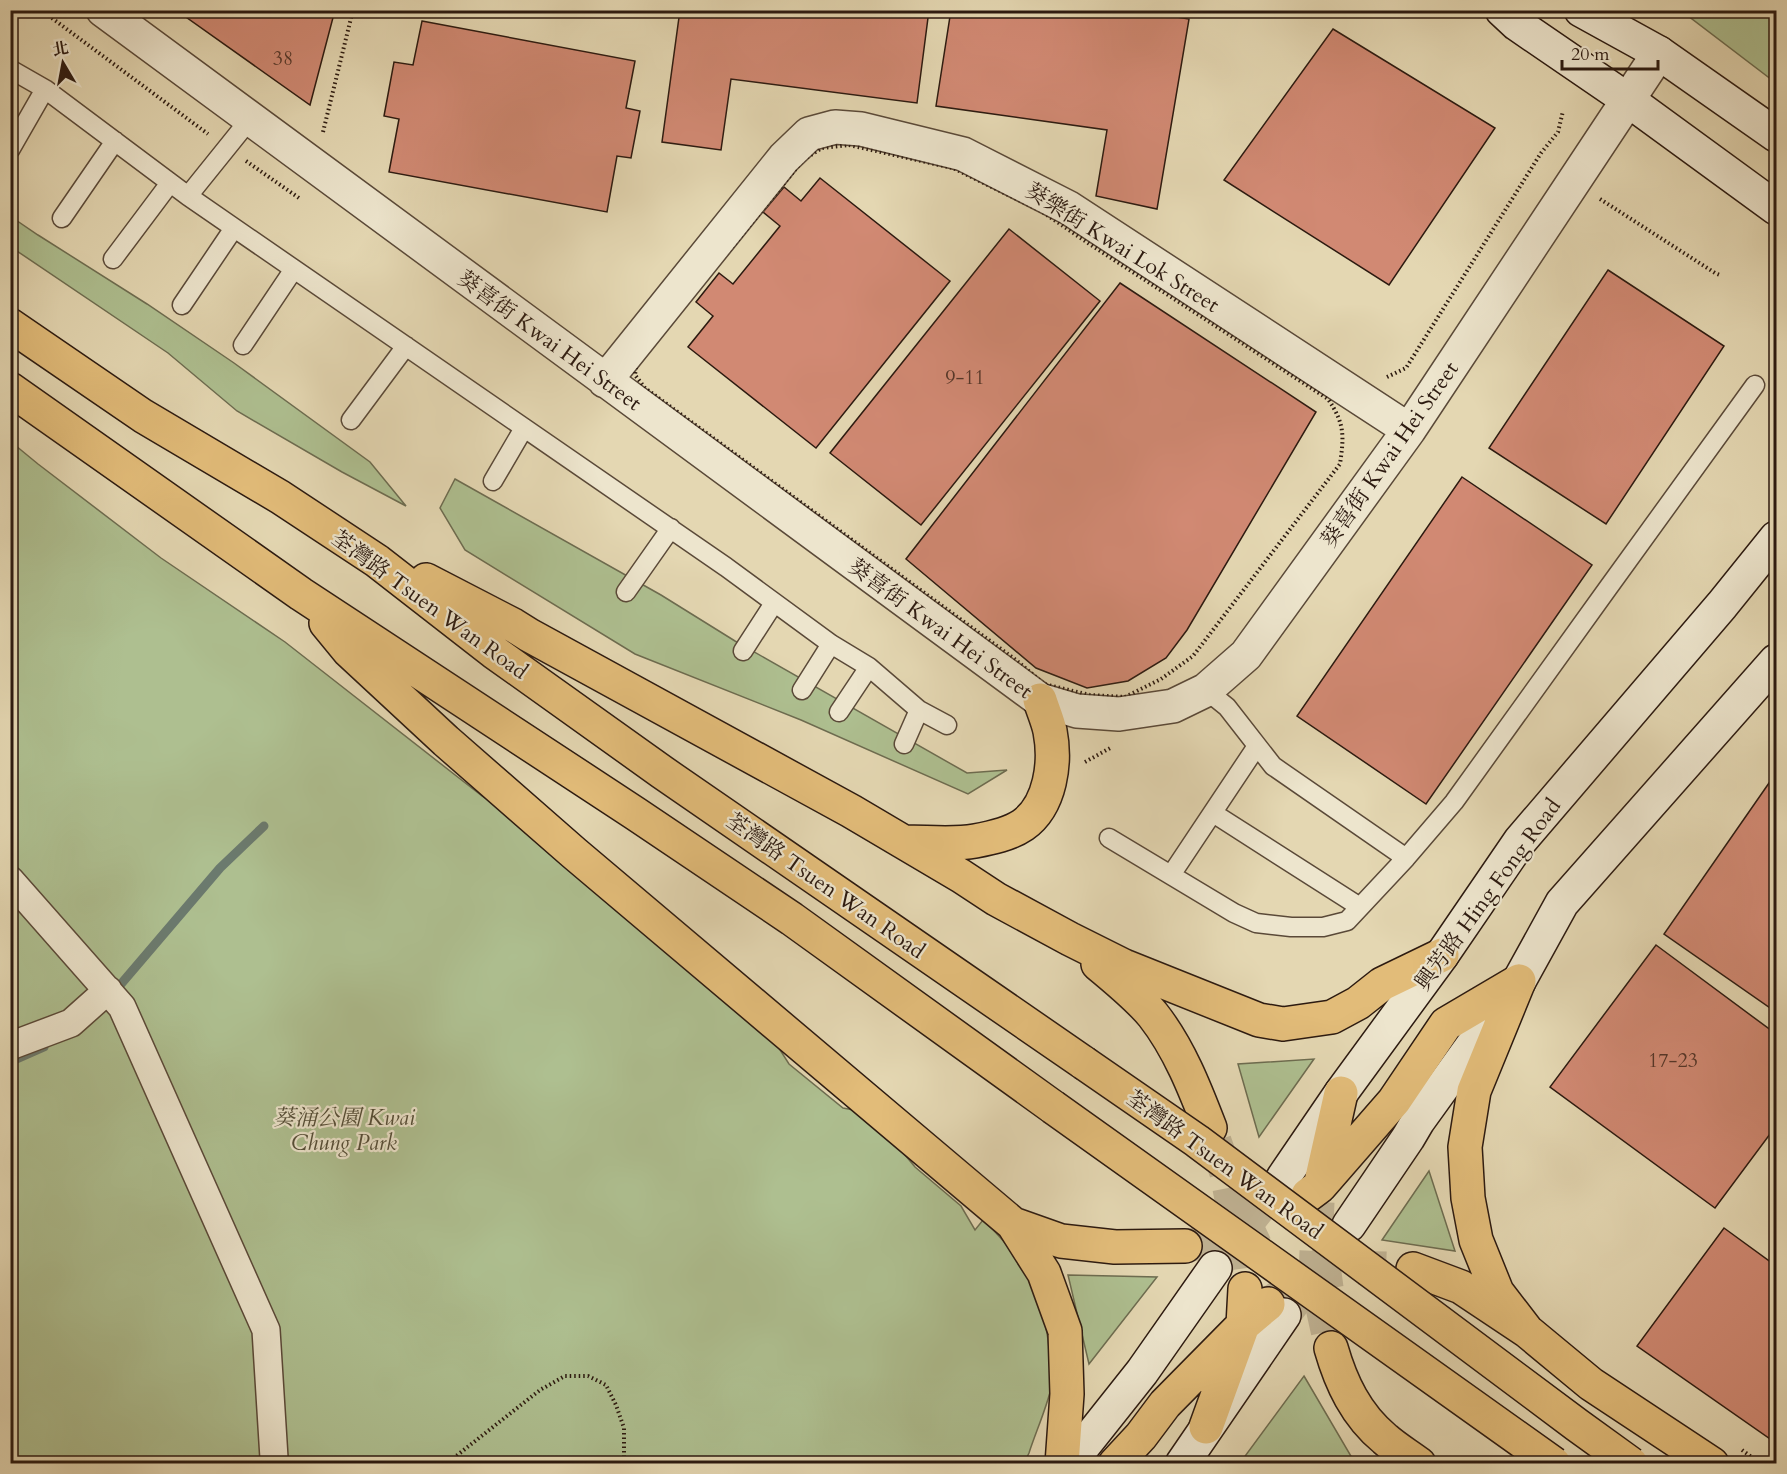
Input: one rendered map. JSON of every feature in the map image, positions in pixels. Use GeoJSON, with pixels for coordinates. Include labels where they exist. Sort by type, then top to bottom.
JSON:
{"type":"FeatureCollection","features":[{"type":"Feature","properties":{"kind":"highway","name":"荃灣路 Tsuen Wan Road"},"geometry":{"type":"LineString","coordinates":[[10,325],[143,416],[280,497],[377,561],[494,652],[662,772],[1197,1141],[1631,1464]]}},
{"type":"Feature","properties":{"kind":"highway"},"geometry":{"type":"LineString","coordinates":[[10,389],[302,594],[773,906],[1554,1464]]}},
{"type":"Feature","properties":{"kind":"highway"},"geometry":{"type":"LineString","coordinates":[[377,561],[432,583],[513,625],[905,842],[996,899],[1070,939],[1124,966],[1229,1010],[1259,1020],[1283,1024],[1332,1017],[1358,1003],[1382,984],[1442,954]]}},
{"type":"Feature","properties":{"kind":"highway"},"geometry":{"type":"LineString","coordinates":[[302,594],[349,651],[446,741],[574,853],[1012,1224],[1044,1273],[1065,1331],[1067,1394],[1062,1464]]}},
{"type":"Feature","properties":{"kind":"highway"},"geometry":{"type":"LineString","coordinates":[[905,842],[972,842],[999,836],[1023,825],[1038,808],[1047,790],[1052,757],[1050,731],[1040,700]]}},
{"type":"Feature","properties":{"kind":"highway"},"geometry":{"type":"LineString","coordinates":[[1070,939],[1153,1015],[1178,1054],[1210,1128]]}},
{"type":"Feature","properties":{"kind":"highway"},"geometry":{"type":"LineString","coordinates":[[1341,1093],[1307,1190],[1394,1101],[1446,1024],[1519,981]]}},
{"type":"Feature","properties":{"kind":"highway"},"geometry":{"type":"LineString","coordinates":[[1519,981],[1474,1091],[1465,1147],[1468,1198],[1476,1240],[1497,1292],[1527,1331]]}},
{"type":"Feature","properties":{"kind":"highway"},"geometry":{"type":"LineString","coordinates":[[1012,1224],[1061,1241],[1115,1247],[1185,1246]]}},
{"type":"Feature","properties":{"kind":"highway"},"geometry":{"type":"LineString","coordinates":[[1413,1269],[1461,1287],[1527,1331],[1591,1384],[1682,1442],[1712,1464]]}},
{"type":"Feature","properties":{"kind":"highway"},"geometry":{"type":"LineString","coordinates":[[1115,1464],[1141,1436],[1165,1404],[1266,1303]]}},
{"type":"Feature","properties":{"kind":"highway"},"geometry":{"type":"LineString","coordinates":[[1206,1427],[1243,1325]]}},
{"type":"Feature","properties":{"kind":"highway"},"geometry":{"type":"LineString","coordinates":[[1331,1348],[1346,1390],[1363,1417],[1384,1438],[1419,1464]]}},
{"type":"Feature","properties":{"kind":"street","name":"葵喜街 Kwai Hei Street"},"geometry":{"type":"LineString","coordinates":[[103,10],[1040,700],[1077,711],[1119,714],[1173,706],[1206,690],[1246,655],[1409,430],[1659,53]]}},
{"type":"Feature","properties":{"kind":"street"},"geometry":{"type":"LineString","coordinates":[[1502,10],[1517,24],[1628,100],[1776,208]]}},
{"type":"Feature","properties":{"kind":"street"},"geometry":{"type":"LineString","coordinates":[[1581,10],[1659,53],[1776,135]]}},
{"type":"Feature","properties":{"kind":"street","name":"葵樂街 Kwai Lok Street"},"geometry":{"type":"LineString","coordinates":[[605,381],[784,158],[809,134],[835,127],[861,129],[963,154],[1069,208],[1409,430]]}},
{"type":"Feature","properties":{"kind":"street","name":"興芳路 Hing Fong Road"},"geometry":{"type":"LineString","coordinates":[[1341,1093],[1442,954],[1520,841],[1722,605],[1776,538]]}},
{"type":"Feature","properties":{"kind":"street"},"geometry":{"type":"LineString","coordinates":[[1349,1225],[1418,1121],[1519,981],[1562,903],[1776,661]]}},
{"type":"Feature","properties":{"kind":"street"},"geometry":{"type":"LineString","coordinates":[[10,880],[122,1007],[266,1330],[274,1458],[272,1464]]}},
{"type":"Feature","properties":{"kind":"street"},"geometry":{"type":"LineString","coordinates":[[10,1046],[71,1023],[108,990]]}},
{"type":"Feature","properties":{"kind":"street"},"geometry":{"type":"LineString","coordinates":[[1070,1464],[1142,1372],[1215,1268]]}},
{"type":"Feature","properties":{"kind":"street"},"geometry":{"type":"LineString","coordinates":[[1182,1464],[1206,1427],[1266,1303]]}},
{"type":"Feature","properties":{"kind":"lane"},"geometry":{"type":"LineString","coordinates":[[10,69],[45,89],[188,196],[670,528],[831,644],[869,668],[919,710],[947,725]]}},
{"type":"Feature","properties":{"kind":"lane"},"geometry":{"type":"LineString","coordinates":[[10,150],[45,89]]}},
{"type":"Feature","properties":{"kind":"lane"},"geometry":{"type":"LineString","coordinates":[[188,196],[250,119]]}},
{"type":"Feature","properties":{"kind":"lane"},"geometry":{"type":"LineString","coordinates":[[62,218],[115,141]]}},
{"type":"Feature","properties":{"kind":"lane"},"geometry":{"type":"LineString","coordinates":[[113,259],[170,183]]}},
{"type":"Feature","properties":{"kind":"lane"},"geometry":{"type":"LineString","coordinates":[[182,305],[234,228]]}},
{"type":"Feature","properties":{"kind":"lane"},"geometry":{"type":"LineString","coordinates":[[243,345],[294,269]]}},
{"type":"Feature","properties":{"kind":"lane"},"geometry":{"type":"LineString","coordinates":[[351,420],[406,346]]}},
{"type":"Feature","properties":{"kind":"lane"},"geometry":{"type":"LineString","coordinates":[[1109,838],[1256,923],[1291,927],[1323,927],[1347,921],[1454,802],[1755,385]]}},
{"type":"Feature","properties":{"kind":"lane"},"geometry":{"type":"LineString","coordinates":[[493,481],[524,428]]}},
{"type":"Feature","properties":{"kind":"lane"},"geometry":{"type":"LineString","coordinates":[[626,592],[670,528]]}},
{"type":"Feature","properties":{"kind":"lane"},"geometry":{"type":"LineString","coordinates":[[743,651],[774,603]]}},
{"type":"Feature","properties":{"kind":"lane"},"geometry":{"type":"LineString","coordinates":[[802,690],[831,644]]}},
{"type":"Feature","properties":{"kind":"lane"},"geometry":{"type":"LineString","coordinates":[[839,712],[869,668]]}},
{"type":"Feature","properties":{"kind":"lane"},"geometry":{"type":"LineString","coordinates":[[1206,690],[1227,707],[1273,766],[1406,858]]}},
{"type":"Feature","properties":{"kind":"lane"},"geometry":{"type":"LineString","coordinates":[[904,744],[919,710]]}},
{"type":"Feature","properties":{"kind":"lane"},"geometry":{"type":"LineString","coordinates":[[1171,875],[1257,746]]}},
{"type":"Feature","properties":{"kind":"lane"},"geometry":{"type":"LineString","coordinates":[[1213,813],[1360,907]]}},
{"type":"Feature","properties":{"kind":"path"},"geometry":{"type":"LineString","coordinates":[[41,10],[304,203]]}},
{"type":"Feature","properties":{"kind":"path"},"geometry":{"type":"LineString","coordinates":[[321,142],[353,10]]}},
{"type":"Feature","properties":{"kind":"path"},"geometry":{"type":"LineString","coordinates":[[1541,153],[1558,132],[1563,111]]}},
{"type":"Feature","properties":{"kind":"path"},"geometry":{"type":"LineString","coordinates":[[849,145],[953,168],[1041,211],[1299,379],[1328,399],[1337,412],[1343,433],[1340,464],[1193,656],[1161,679],[1125,697],[1090,695],[1044,684],[1016,660],[645,388],[635,375],[637,359],[647,342],[732,247],[803,160],[822,148],[849,145]]}},
{"type":"Feature","properties":{"kind":"path"},"geometry":{"type":"LineString","coordinates":[[1594,208],[1601,199],[1720,275]]}},
{"type":"Feature","properties":{"kind":"path"},"geometry":{"type":"LineString","coordinates":[[1052,757],[1080,765],[1111,747],[1121,744]]}},
{"type":"Feature","properties":{"kind":"path"},"geometry":{"type":"LineString","coordinates":[[446,1464],[540,1389],[565,1376],[588,1376],[606,1385],[616,1405],[624,1428],[624,1464]]}},
{"type":"Feature","properties":{"kind":"green space"},"geometry":{"type":"Polygon","coordinates":[[[1680,11],[1776,11],[1776,83],[1684,13],[1680,11]]]}},
{"type":"Feature","properties":{"kind":"green space"},"geometry":{"type":"Polygon","coordinates":[[[10,216],[234,363],[370,462],[406,506],[237,411],[168,353],[11,247],[10,216]]]}},
{"type":"Feature","properties":{"kind":"green space","name":"葵涌公園 Kwai Chung Park"},"geometry":{"type":"Polygon","coordinates":[[[10,441],[161,558],[285,642],[482,796],[513,816],[761,1020],[789,1064],[843,1108],[870,1113],[915,1167],[961,1206],[975,1230],[983,1220],[998,1235],[1032,1283],[1039,1301],[1048,1340],[1051,1388],[1024,1463],[11,1463],[10,441]]]}},
{"type":"Feature","properties":{"kind":"green space"},"geometry":{"type":"Polygon","coordinates":[[[455,479],[661,595],[735,641],[967,773],[1007,770],[968,794],[801,720],[635,654],[465,550],[440,508],[455,479]]]}},
{"type":"Feature","properties":{"kind":"green space"},"geometry":{"type":"Polygon","coordinates":[[[1314,1059],[1259,1137],[1238,1064],[1314,1059]]]}},
{"type":"Feature","properties":{"kind":"green space"},"geometry":{"type":"Polygon","coordinates":[[[1429,1171],[1455,1251],[1382,1240],[1429,1171]]]}},
{"type":"Feature","properties":{"kind":"green space"},"geometry":{"type":"Polygon","coordinates":[[[1068,1275],[1157,1277],[1089,1364],[1068,1275]]]}},
{"type":"Feature","properties":{"kind":"green space"},"geometry":{"type":"Polygon","coordinates":[[[1304,1376],[1355,1463],[1240,1463],[1304,1376]]]}},
{"type":"Feature","properties":{"kind":"building"},"geometry":{"type":"Polygon","coordinates":[[[176,10],[335,10],[310,105],[176,10]]]}},
{"type":"Feature","properties":{"kind":"building"},"geometry":{"type":"Polygon","coordinates":[[[680,10],[929,10],[917,103],[731,79],[721,150],[662,142],[680,10]]]}},
{"type":"Feature","properties":{"kind":"building"},"geometry":{"type":"Polygon","coordinates":[[[951,10],[1134,10],[1189,19],[1157,209],[1096,196],[1107,130],[936,106],[951,10]]]}},
{"type":"Feature","properties":{"kind":"building"},"geometry":{"type":"Polygon","coordinates":[[[422,21],[635,61],[626,108],[640,111],[631,158],[617,156],[607,212],[389,172],[399,119],[384,116],[394,62],[413,65],[422,21]]]}},
{"type":"Feature","properties":{"kind":"building"},"geometry":{"type":"Polygon","coordinates":[[[1333,29],[1495,128],[1389,285],[1224,180],[1333,29]]]}},
{"type":"Feature","properties":{"kind":"building"},"geometry":{"type":"Polygon","coordinates":[[[820,178],[950,281],[816,448],[688,347],[713,316],[696,302],[719,273],[733,284],[780,226],[763,212],[784,187],[801,201],[820,178]]]}},
{"type":"Feature","properties":{"kind":"building"},"geometry":{"type":"Polygon","coordinates":[[[1009,229],[1100,301],[921,525],[830,453],[1009,229]]]}},
{"type":"Feature","properties":{"kind":"building"},"geometry":{"type":"Polygon","coordinates":[[[1608,270],[1724,346],[1606,524],[1489,448],[1608,270]]]}},
{"type":"Feature","properties":{"kind":"building"},"geometry":{"type":"Polygon","coordinates":[[[1120,283],[1316,412],[1187,630],[1166,658],[1128,681],[1087,688],[1036,668],[906,559],[1120,283]]]}},
{"type":"Feature","properties":{"kind":"building"},"geometry":{"type":"Polygon","coordinates":[[[1462,477],[1592,565],[1426,804],[1297,716],[1462,477]]]}},
{"type":"Feature","properties":{"kind":"building"},"geometry":{"type":"Polygon","coordinates":[[[1776,773],[1776,1012],[1664,934],[1776,773]]]}},
{"type":"Feature","properties":{"kind":"building"},"geometry":{"type":"Polygon","coordinates":[[[1656,945],[1776,1034],[1776,1126],[1715,1208],[1550,1087],[1656,945]]]}},
{"type":"Feature","properties":{"kind":"building"},"geometry":{"type":"Polygon","coordinates":[[[1724,1228],[1776,1266],[1776,1443],[1637,1346],[1724,1228]]]}},
{"type":"Feature","properties":{"kind":"waterway"},"geometry":{"type":"LineString","coordinates":[[121,984],[220,868],[264,826]]}},
{"type":"Feature","properties":{"kind":"waterway"},"geometry":{"type":"LineString","coordinates":[[10,1062],[44,1047]]}},
{"type":"Feature","properties":{"kind":"tunnel"},"geometry":{"type":"LineString","coordinates":[[1215,1141],[1226,1173],[1238,1235],[1245,1289]]}},
{"type":"Feature","properties":{"kind":"tunnel"},"geometry":{"type":"LineString","coordinates":[[1215,1268],[1283,1178]]}},
{"type":"Feature","properties":{"kind":"tunnel"},"geometry":{"type":"LineString","coordinates":[[1185,1246],[1235,1235],[1265,1223],[1308,1195]]}},
{"type":"Feature","properties":{"kind":"tunnel"},"geometry":{"type":"LineString","coordinates":[[1318,1202],[1315,1276],[1331,1348]]}},
{"type":"Feature","properties":{"kind":"tunnel"},"geometry":{"type":"LineString","coordinates":[[1284,1315],[1315,1276],[1349,1225]]}},
{"type":"Feature","properties":{"kind":"tunnel"},"geometry":{"type":"LineString","coordinates":[[1268,1304],[1297,1284],[1316,1275],[1351,1268],[1386,1268]]}}]}
